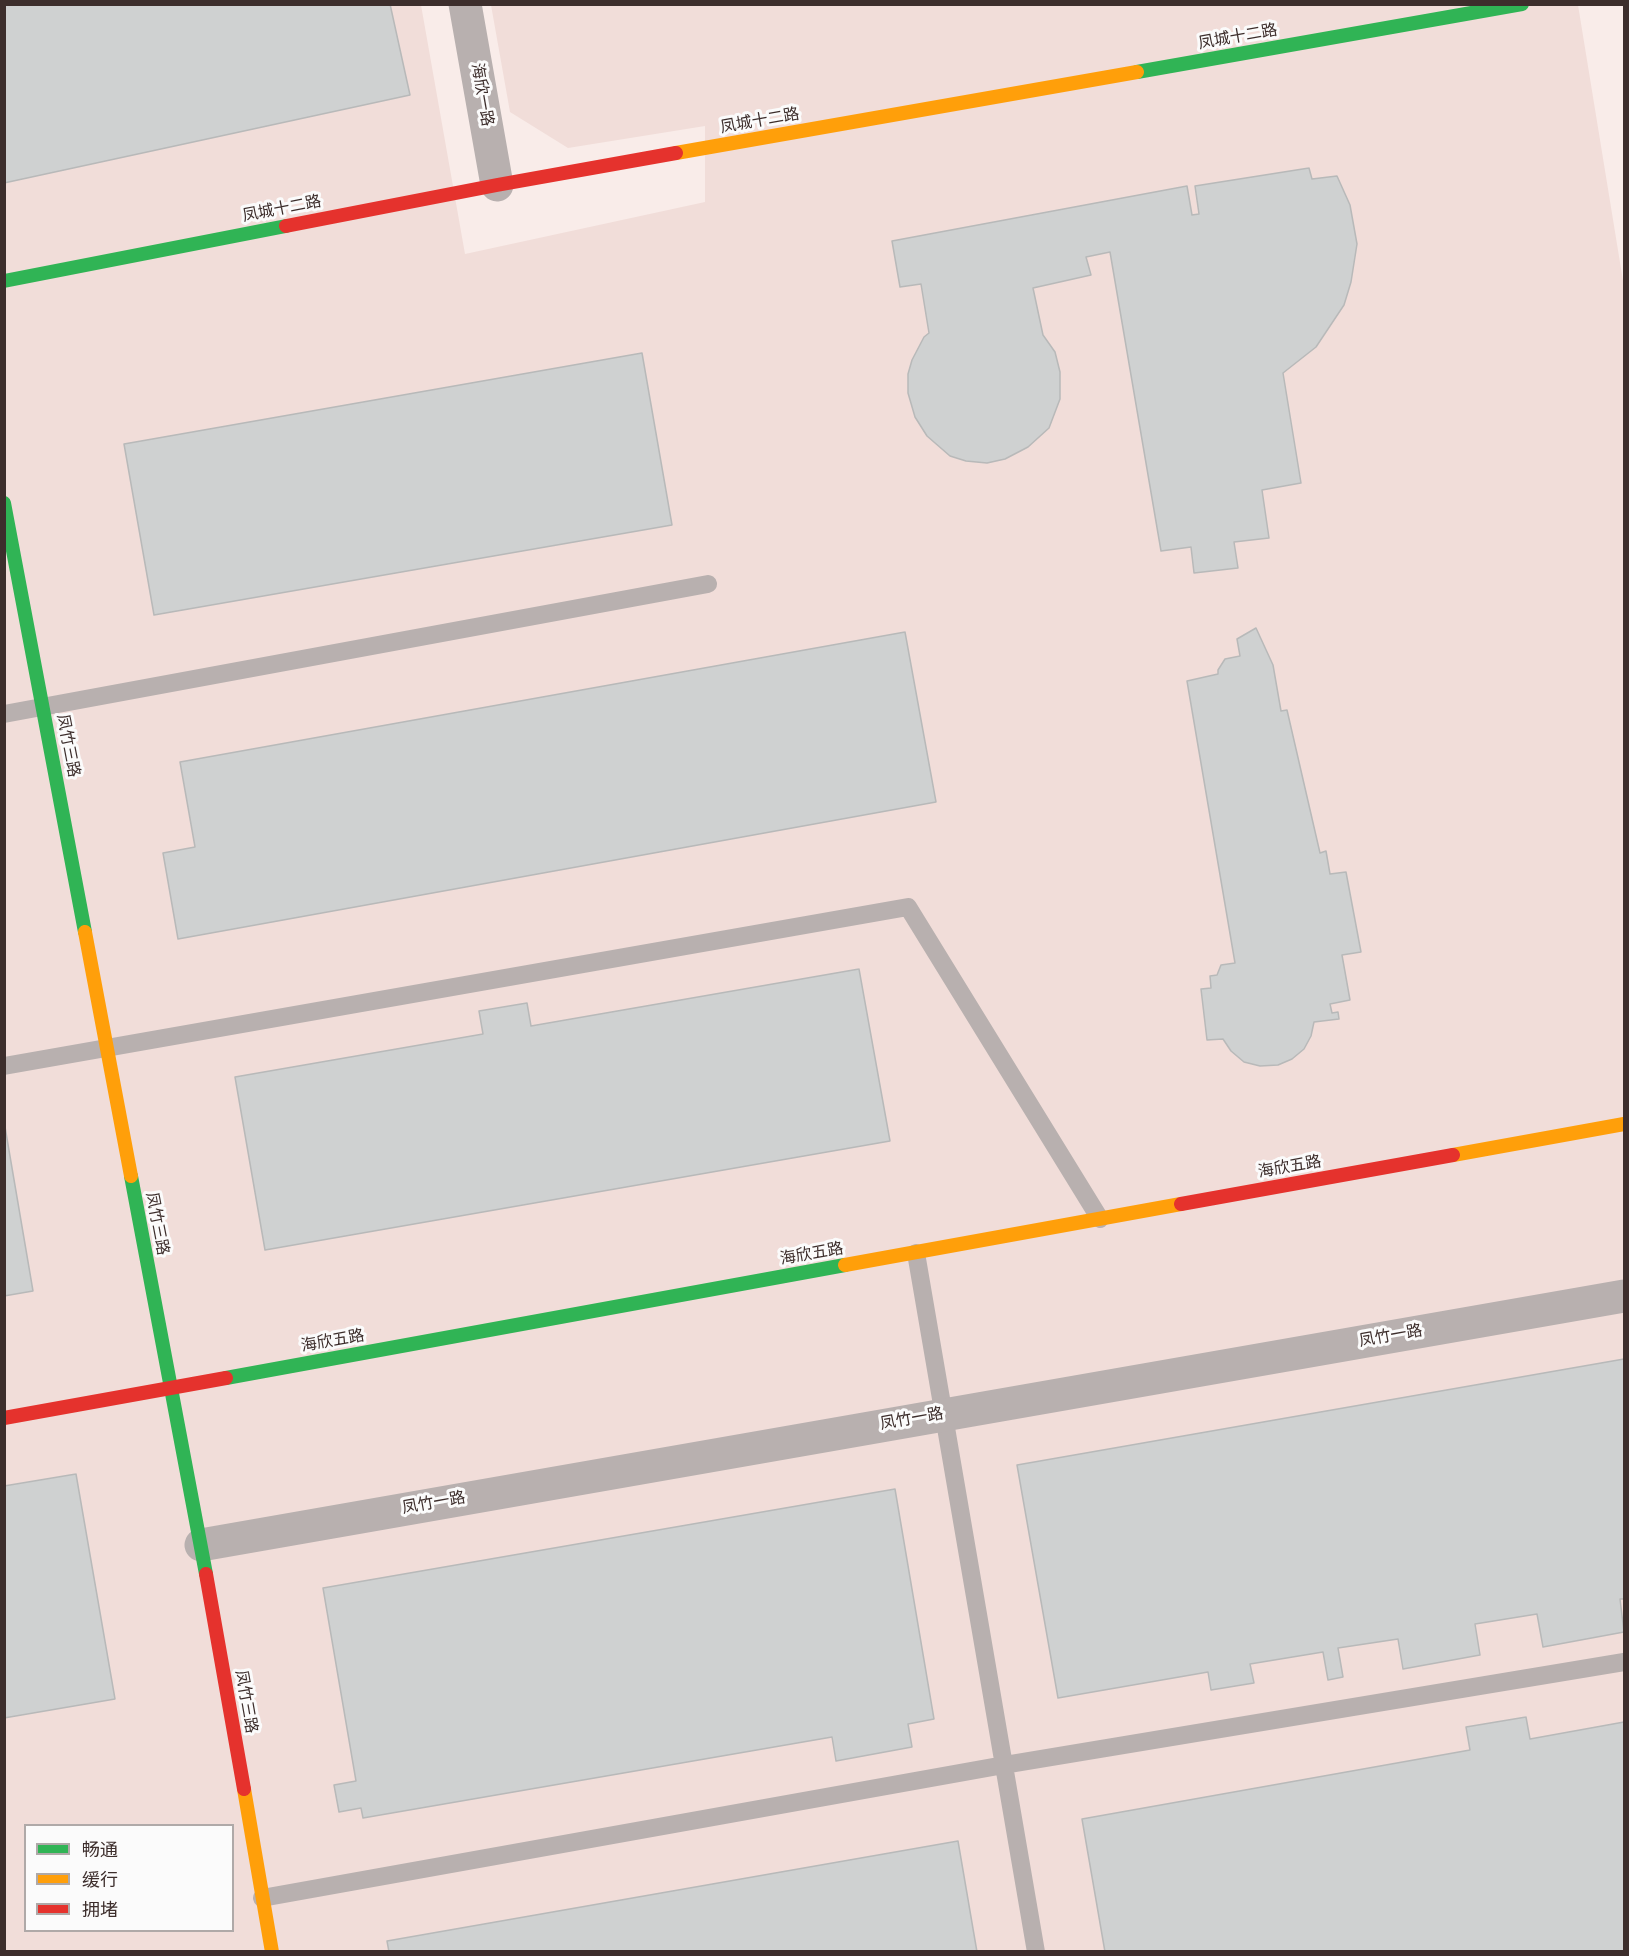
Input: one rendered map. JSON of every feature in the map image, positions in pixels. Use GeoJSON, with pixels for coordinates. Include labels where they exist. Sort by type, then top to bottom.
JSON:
{"type":"FeatureCollection","features":[{"type":"Feature","properties":{"kind":"street","name":"海欣一路"},"geometry":{"type":"LineString","coordinates":[[465,4],[497,185]]}},
{"type":"Feature","properties":{"kind":"street","name":"凤城十二路"},"geometry":{"type":"LineString","coordinates":[[4,281],[497,185],[1522,4]]}},
{"type":"Feature","properties":{"kind":"street","name":"凤竹三路"},"geometry":{"type":"LineString","coordinates":[[4,503],[201,1545],[272,1952]]}},
{"type":"Feature","properties":{"kind":"street","name":"海欣五路"},"geometry":{"type":"LineString","coordinates":[[4,1418],[1624,1124]]}},
{"type":"Feature","properties":{"kind":"street","name":"凤竹一路"},"geometry":{"type":"LineString","coordinates":[[201,1545],[1624,1296]]}},
{"type":"Feature","properties":{"kind":"lane"},"geometry":{"type":"LineString","coordinates":[[4,714],[708,584]]}},
{"type":"Feature","properties":{"kind":"lane"},"geometry":{"type":"LineString","coordinates":[[4,1066],[908,907],[1100,1219]]}},
{"type":"Feature","properties":{"kind":"lane"},"geometry":{"type":"LineString","coordinates":[[916,1253],[1036,1952]]}},
{"type":"Feature","properties":{"kind":"lane"},"geometry":{"type":"LineString","coordinates":[[262,1898],[1004,1766],[1624,1662]]}},
{"type":"Feature","properties":{"kind":"shaded area"},"geometry":{"type":"Polygon","coordinates":[[[5,5],[421,5],[465,254],[705,202],[705,126],[568,148],[510,112],[491,5],[1578,5],[1624,287],[1624,1951],[5,1952],[5,5]]]}},
{"type":"Feature","properties":{"kind":"building"},"geometry":{"type":"Polygon","coordinates":[[[4,4],[390,4],[410,95],[4,183],[4,4]]]}},
{"type":"Feature","properties":{"kind":"building"},"geometry":{"type":"Polygon","coordinates":[[[1309,168],[1312,179],[1337,176],[1350,205],[1357,244],[1351,282],[1344,305],[1316,347],[1283,373],[1301,483],[1262,490],[1269,538],[1234,542],[1238,568],[1194,573],[1191,547],[1161,551],[1110,252],[1086,257],[1091,275],[1033,288],[1043,335],[1055,352],[1060,372],[1060,399],[1049,428],[1028,447],[1005,459],[987,463],[966,461],[950,456],[927,436],[915,417],[908,393],[908,374],[912,360],[924,337],[929,333],[921,284],[900,287],[892,241],[1187,186],[1192,215],[1199,214],[1195,186],[1309,168]]]}},
{"type":"Feature","properties":{"kind":"building"},"geometry":{"type":"Polygon","coordinates":[[[642,353],[672,525],[154,615],[124,444],[642,353]]]}},
{"type":"Feature","properties":{"kind":"building"},"geometry":{"type":"Polygon","coordinates":[[[1256,628],[1273,665],[1281,711],[1287,710],[1320,853],[1326,851],[1330,874],[1346,872],[1361,952],[1342,955],[1350,1000],[1330,1004],[1332,1013],[1338,1012],[1339,1019],[1314,1022],[1311,1036],[1304,1049],[1292,1059],[1278,1065],[1260,1066],[1244,1062],[1231,1051],[1223,1039],[1207,1040],[1201,989],[1211,988],[1210,976],[1217,975],[1221,965],[1235,963],[1187,681],[1218,674],[1225,659],[1240,656],[1237,639],[1256,628]]]}},
{"type":"Feature","properties":{"kind":"building"},"geometry":{"type":"Polygon","coordinates":[[[905,632],[936,802],[178,939],[163,853],[195,847],[180,762],[905,632]]]}},
{"type":"Feature","properties":{"kind":"building"},"geometry":{"type":"Polygon","coordinates":[[[859,969],[890,1141],[265,1250],[235,1077],[483,1034],[479,1011],[527,1003],[531,1026],[859,969]]]}},
{"type":"Feature","properties":{"kind":"building"},"geometry":{"type":"Polygon","coordinates":[[[4,1121],[33,1291],[4,1296],[4,1121]]]}},
{"type":"Feature","properties":{"kind":"building"},"geometry":{"type":"Polygon","coordinates":[[[1624,1359],[1624,1599],[1620,1599],[1624,1632],[1543,1647],[1537,1614],[1475,1624],[1480,1655],[1403,1669],[1398,1639],[1338,1648],[1343,1677],[1328,1680],[1323,1652],[1250,1664],[1254,1683],[1211,1690],[1208,1672],[1058,1698],[1017,1465],[1624,1359]]]}},
{"type":"Feature","properties":{"kind":"building"},"geometry":{"type":"Polygon","coordinates":[[[76,1474],[115,1699],[4,1718],[4,1486],[76,1474]]]}},
{"type":"Feature","properties":{"kind":"building"},"geometry":{"type":"Polygon","coordinates":[[[895,1489],[934,1719],[908,1724],[912,1747],[836,1761],[832,1737],[363,1818],[361,1808],[339,1812],[334,1785],[356,1781],[323,1588],[895,1489]]]}},
{"type":"Feature","properties":{"kind":"building"},"geometry":{"type":"Polygon","coordinates":[[[1526,1717],[1530,1739],[1624,1722],[1624,1952],[1105,1952],[1082,1819],[1470,1750],[1466,1727],[1526,1717]]]}},
{"type":"Feature","properties":{"kind":"building"},"geometry":{"type":"Polygon","coordinates":[[[958,1841],[977,1952],[389,1952],[387,1941],[958,1841]]]}},
{"type":"Feature","properties":{"kind":"traffic: fast"},"geometry":{"type":"LineString","coordinates":[[1137,72],[1522,4]]}},
{"type":"Feature","properties":{"kind":"traffic: fast"},"geometry":{"type":"LineString","coordinates":[[4,281],[286,226]]}},
{"type":"Feature","properties":{"kind":"traffic: fast"},"geometry":{"type":"LineString","coordinates":[[4,503],[85,932]]}},
{"type":"Feature","properties":{"kind":"traffic: fast"},"geometry":{"type":"LineString","coordinates":[[131,1176],[206,1574]]}},
{"type":"Feature","properties":{"kind":"traffic: fast"},"geometry":{"type":"LineString","coordinates":[[226,1378],[845,1265]]}},
{"type":"Feature","properties":{"kind":"traffic: slow"},"geometry":{"type":"LineString","coordinates":[[676,153],[1137,72]]}},
{"type":"Feature","properties":{"kind":"traffic: slow"},"geometry":{"type":"LineString","coordinates":[[85,932],[131,1176]]}},
{"type":"Feature","properties":{"kind":"traffic: slow"},"geometry":{"type":"LineString","coordinates":[[1453,1155],[1624,1124]]}},
{"type":"Feature","properties":{"kind":"traffic: slow"},"geometry":{"type":"LineString","coordinates":[[845,1265],[1181,1204]]}},
{"type":"Feature","properties":{"kind":"traffic: slow"},"geometry":{"type":"LineString","coordinates":[[244,1789],[272,1952]]}},
{"type":"Feature","properties":{"kind":"traffic: jam"},"geometry":{"type":"LineString","coordinates":[[286,226],[676,153]]}},
{"type":"Feature","properties":{"kind":"traffic: jam"},"geometry":{"type":"LineString","coordinates":[[1181,1204],[1453,1155]]}},
{"type":"Feature","properties":{"kind":"traffic: jam"},"geometry":{"type":"LineString","coordinates":[[4,1418],[226,1378]]}},
{"type":"Feature","properties":{"kind":"traffic: jam"},"geometry":{"type":"LineString","coordinates":[[206,1574],[244,1789]]}}]}
